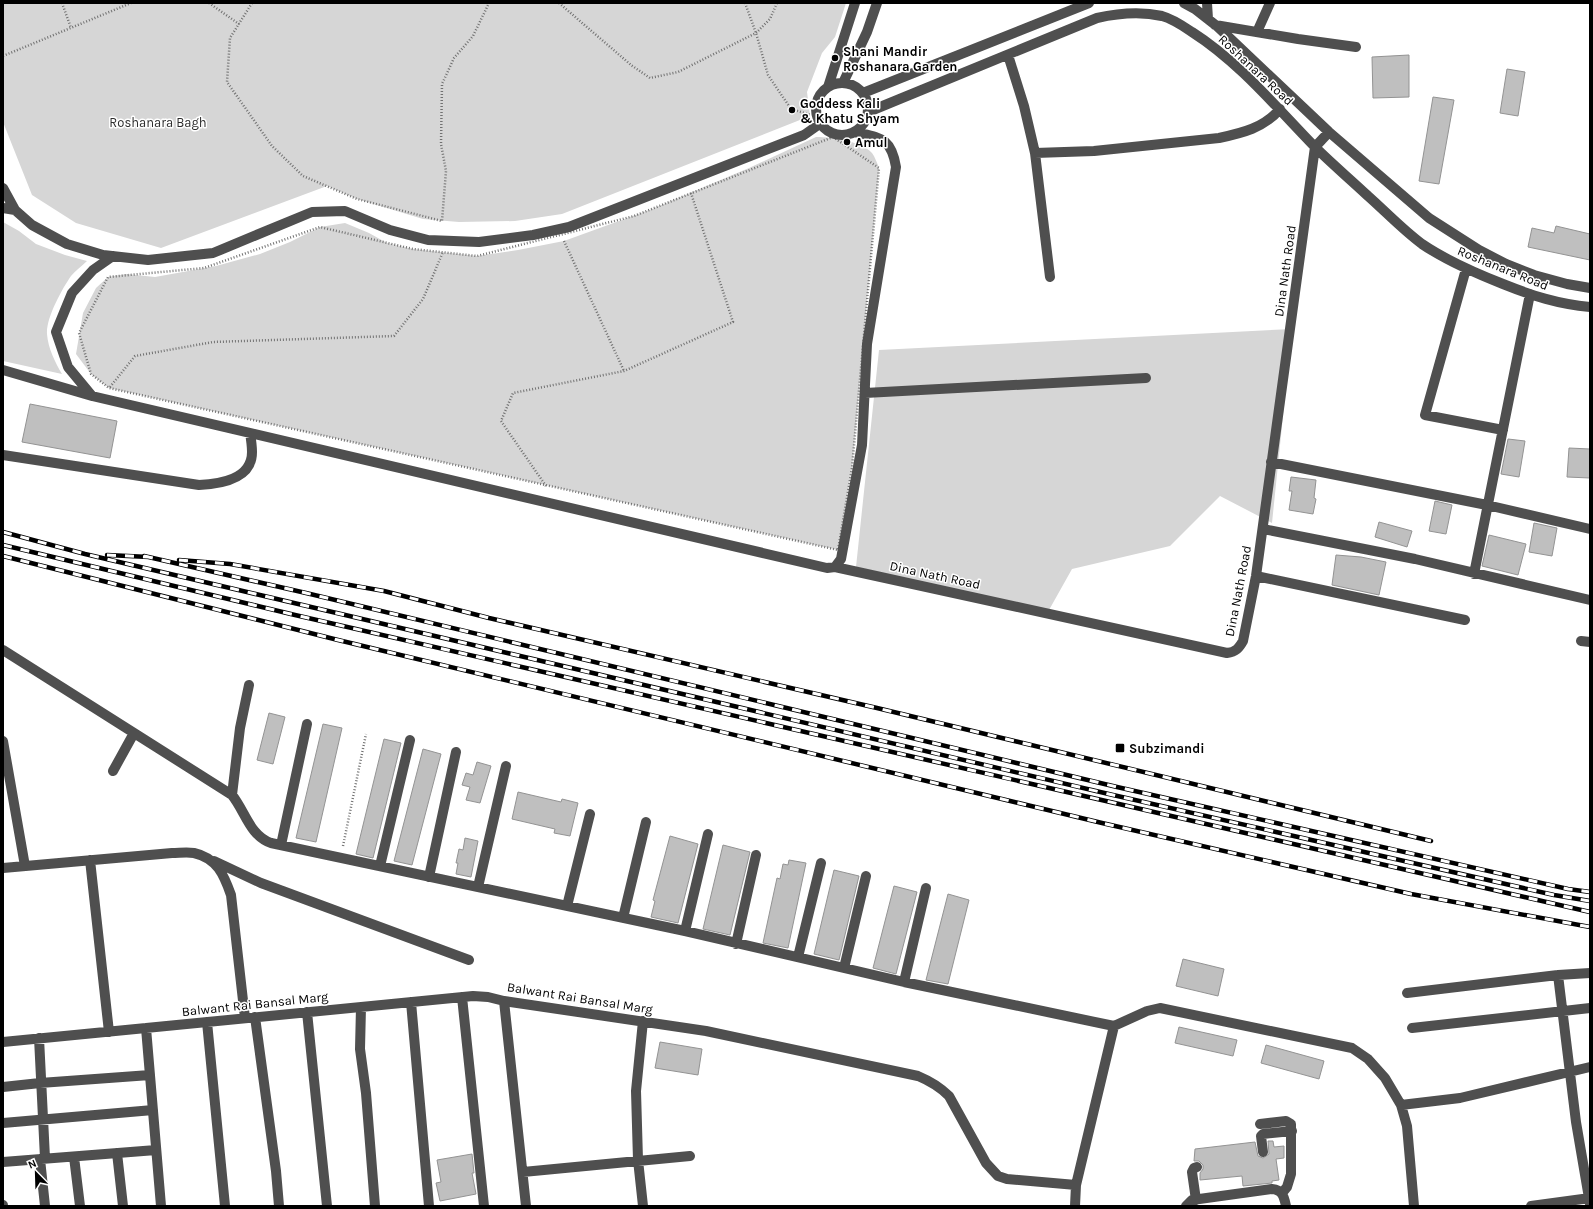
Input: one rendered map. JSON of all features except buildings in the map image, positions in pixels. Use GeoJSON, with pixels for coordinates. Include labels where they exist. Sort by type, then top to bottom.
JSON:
{"type":"FeatureCollection","features":[{"type":"Feature","properties":{"kind":"street"},"geometry":{"type":"LineString","coordinates":[[835,567],[841,559],[862,445],[867,344],[896,167],[891,149],[883,139],[855,132],[842,135],[834,134],[826,130],[819,119],[816,105],[819,97],[828,87],[855,3]]}},
{"type":"Feature","properties":{"kind":"street"},"geometry":{"type":"LineString","coordinates":[[843,83],[867,32],[877,3]]}},
{"type":"Feature","properties":{"kind":"street"},"geometry":{"type":"LineString","coordinates":[[863,93],[1089,3]]}},
{"type":"Feature","properties":{"kind":"street","name":"Roshanara Road"},"geometry":{"type":"LineString","coordinates":[[1184,3],[1195,9],[1212,22],[1329,132],[1429,218],[1480,250],[1506,264],[1534,275],[1566,284],[1590,288]]}},
{"type":"Feature","properties":{"kind":"street"},"geometry":{"type":"LineString","coordinates":[[1207,3],[1212,22],[1257,32],[1356,47]]}},
{"type":"Feature","properties":{"kind":"street"},"geometry":{"type":"LineString","coordinates":[[1257,32],[1270,3]]}},
{"type":"Feature","properties":{"kind":"street","name":"Roshanara Road"},"geometry":{"type":"LineString","coordinates":[[868,112],[1096,18],[1121,13],[1144,13],[1163,17],[1181,25],[1214,48],[1280,109],[1315,147],[1402,228],[1422,243],[1445,258],[1466,269],[1530,294],[1549,301],[1590,307]]}},
{"type":"Feature","properties":{"kind":"street"},"geometry":{"type":"LineString","coordinates":[[1008,55],[1024,106],[1034,153],[1050,277]]}},
{"type":"Feature","properties":{"kind":"street"},"geometry":{"type":"LineString","coordinates":[[828,87],[838,83],[843,83],[854,86],[863,93],[867,100],[868,112],[862,126],[855,132]]}},
{"type":"Feature","properties":{"kind":"street"},"geometry":{"type":"LineString","coordinates":[[1034,153],[1094,152],[1219,138],[1239,134],[1260,126],[1272,119],[1280,109]]}},
{"type":"Feature","properties":{"kind":"street"},"geometry":{"type":"LineString","coordinates":[[3,188],[15,210],[32,225],[67,244],[103,255],[148,260],[213,253],[312,212],[345,211],[390,230],[428,240],[479,242],[533,235],[569,227],[804,135],[819,119]]}},
{"type":"Feature","properties":{"kind":"street"},"geometry":{"type":"LineString","coordinates":[[1315,147],[1329,132]]}},
{"type":"Feature","properties":{"kind":"street","name":"Dina Nath Road"},"geometry":{"type":"LineString","coordinates":[[3,370],[92,396],[827,568],[835,567],[1227,653],[1234,652],[1240,647],[1243,641],[1256,576],[1315,147]]}},
{"type":"Feature","properties":{"kind":"street"},"geometry":{"type":"LineString","coordinates":[[3,208],[15,210]]}},
{"type":"Feature","properties":{"kind":"street"},"geometry":{"type":"LineString","coordinates":[[92,396],[68,367],[56,332],[72,293],[93,270],[113,256]]}},
{"type":"Feature","properties":{"kind":"street"},"geometry":{"type":"LineString","coordinates":[[1466,269],[1424,415],[1503,430]]}},
{"type":"Feature","properties":{"kind":"street"},"geometry":{"type":"LineString","coordinates":[[1474,574],[1530,294]]}},
{"type":"Feature","properties":{"kind":"street"},"geometry":{"type":"LineString","coordinates":[[865,393],[1146,378]]}},
{"type":"Feature","properties":{"kind":"street"},"geometry":{"type":"LineString","coordinates":[[3,455],[198,485],[219,484],[231,480],[242,473],[249,464],[252,453],[250,433]]}},
{"type":"Feature","properties":{"kind":"street"},"geometry":{"type":"LineString","coordinates":[[1271,462],[1487,505],[1590,529]]}},
{"type":"Feature","properties":{"kind":"street"},"geometry":{"type":"LineString","coordinates":[[1262,529],[1415,559],[1590,600]]}},
{"type":"Feature","properties":{"kind":"street"},"geometry":{"type":"LineString","coordinates":[[1256,576],[1465,620]]}},
{"type":"Feature","properties":{"kind":"street"},"geometry":{"type":"LineString","coordinates":[[3,650],[232,795],[255,832],[268,842],[685,931],[904,982],[1114,1026],[1147,1011],[1160,1008],[1352,1048],[1368,1059],[1385,1078],[1401,1105],[1408,1126],[1414,1206]]}},
{"type":"Feature","properties":{"kind":"street"},"geometry":{"type":"LineString","coordinates":[[232,795],[240,728],[248,685]]}},
{"type":"Feature","properties":{"kind":"street"},"geometry":{"type":"LineString","coordinates":[[280,845],[307,724]]}},
{"type":"Feature","properties":{"kind":"street"},"geometry":{"type":"LineString","coordinates":[[113,771],[134,733]]}},
{"type":"Feature","properties":{"kind":"street"},"geometry":{"type":"LineString","coordinates":[[380,866],[410,740]]}},
{"type":"Feature","properties":{"kind":"street"},"geometry":{"type":"LineString","coordinates":[[3,741],[25,866]]}},
{"type":"Feature","properties":{"kind":"street"},"geometry":{"type":"LineString","coordinates":[[429,877],[456,752]]}},
{"type":"Feature","properties":{"kind":"street"},"geometry":{"type":"LineString","coordinates":[[478,887],[506,766]]}},
{"type":"Feature","properties":{"kind":"street"},"geometry":{"type":"LineString","coordinates":[[567,906],[590,814]]}},
{"type":"Feature","properties":{"kind":"street"},"geometry":{"type":"LineString","coordinates":[[623,918],[646,822]]}},
{"type":"Feature","properties":{"kind":"street"},"geometry":{"type":"LineString","coordinates":[[685,931],[708,834]]}},
{"type":"Feature","properties":{"kind":"street"},"geometry":{"type":"LineString","coordinates":[[3,868],[172,853],[194,853],[262,883],[468,960]]}},
{"type":"Feature","properties":{"kind":"street"},"geometry":{"type":"LineString","coordinates":[[736,944],[756,855]]}},
{"type":"Feature","properties":{"kind":"street"},"geometry":{"type":"LineString","coordinates":[[90,860],[109,1032]]}},
{"type":"Feature","properties":{"kind":"street"},"geometry":{"type":"LineString","coordinates":[[214,862],[224,877],[231,895],[276,1171],[279,1206]]}},
{"type":"Feature","properties":{"kind":"street"},"geometry":{"type":"LineString","coordinates":[[798,957],[821,863]]}},
{"type":"Feature","properties":{"kind":"street"},"geometry":{"type":"LineString","coordinates":[[844,968],[866,876]]}},
{"type":"Feature","properties":{"kind":"street"},"geometry":{"type":"LineString","coordinates":[[904,982],[926,888]]}},
{"type":"Feature","properties":{"kind":"street"},"geometry":{"type":"LineString","coordinates":[[1407,993],[1558,975],[1590,973]]}},
{"type":"Feature","properties":{"kind":"street"},"geometry":{"type":"LineString","coordinates":[[1531,1206],[1590,1200],[1576,1122],[1558,975]]}},
{"type":"Feature","properties":{"kind":"street"},"geometry":{"type":"LineString","coordinates":[[462,997],[484,1206]]}},
{"type":"Feature","properties":{"kind":"street","name":"Balwant Rai Bansal Marg"},"geometry":{"type":"LineString","coordinates":[[3,1042],[462,997],[488,997],[504,1001],[706,1031],[918,1076],[941,1088],[949,1096],[986,1163],[998,1176],[1007,1179],[1076,1185]]}},
{"type":"Feature","properties":{"kind":"street"},"geometry":{"type":"LineString","coordinates":[[504,1001],[526,1206]]}},
{"type":"Feature","properties":{"kind":"street"},"geometry":{"type":"LineString","coordinates":[[411,1002],[428,1206]]}},
{"type":"Feature","properties":{"kind":"street"},"geometry":{"type":"LineString","coordinates":[[361,1007],[360,1049],[366,1093],[375,1206]]}},
{"type":"Feature","properties":{"kind":"street"},"geometry":{"type":"LineString","coordinates":[[1412,1028],[1590,1008]]}},
{"type":"Feature","properties":{"kind":"street"},"geometry":{"type":"LineString","coordinates":[[307,1012],[327,1206]]}},
{"type":"Feature","properties":{"kind":"street"},"geometry":{"type":"LineString","coordinates":[[643,1021],[636,1091],[638,1160],[643,1206]]}},
{"type":"Feature","properties":{"kind":"street"},"geometry":{"type":"LineString","coordinates":[[207,1022],[225,1206]]}},
{"type":"Feature","properties":{"kind":"street"},"geometry":{"type":"LineString","coordinates":[[1075,1206],[1076,1185],[1114,1026]]}},
{"type":"Feature","properties":{"kind":"street"},"geometry":{"type":"LineString","coordinates":[[146,1028],[161,1206]]}},
{"type":"Feature","properties":{"kind":"street"},"geometry":{"type":"LineString","coordinates":[[39,1038],[43,1120],[42,1159],[45,1206]]}},
{"type":"Feature","properties":{"kind":"street"},"geometry":{"type":"LineString","coordinates":[[1401,1105],[1460,1098],[1590,1067]]}},
{"type":"Feature","properties":{"kind":"street"},"geometry":{"type":"LineString","coordinates":[[3,1088],[40,1083],[150,1075]]}},
{"type":"Feature","properties":{"kind":"street"},"geometry":{"type":"LineString","coordinates":[[3,1123],[153,1110]]}},
{"type":"Feature","properties":{"kind":"street"},"geometry":{"type":"LineString","coordinates":[[1260,1124],[1286,1121],[1291,1124],[1291,1174],[1287,1187],[1282,1193]]}},
{"type":"Feature","properties":{"kind":"street"},"geometry":{"type":"LineString","coordinates":[[1263,1152],[1262,1134],[1292,1131]]}},
{"type":"Feature","properties":{"kind":"street"},"geometry":{"type":"LineString","coordinates":[[3,1162],[156,1150]]}},
{"type":"Feature","properties":{"kind":"street"},"geometry":{"type":"LineString","coordinates":[[117,1153],[123,1206]]}},
{"type":"Feature","properties":{"kind":"street"},"geometry":{"type":"LineString","coordinates":[[523,1172],[690,1156]]}},
{"type":"Feature","properties":{"kind":"street"},"geometry":{"type":"LineString","coordinates":[[74,1157],[80,1206]]}},
{"type":"Feature","properties":{"kind":"street"},"geometry":{"type":"LineString","coordinates":[[1196,1200],[1192,1172],[1194,1168],[1197,1167]]}},
{"type":"Feature","properties":{"kind":"street"},"geometry":{"type":"LineString","coordinates":[[1186,1206],[1188,1202],[1196,1200],[1272,1189],[1278,1190],[1282,1193],[1286,1206]]}},
{"type":"Feature","properties":{"kind":"path"},"geometry":{"type":"LineString","coordinates":[[62,3],[71,28]]}},
{"type":"Feature","properties":{"kind":"path"},"geometry":{"type":"LineString","coordinates":[[3,56],[131,3]]}},
{"type":"Feature","properties":{"kind":"path"},"geometry":{"type":"LineString","coordinates":[[209,3],[239,24]]}},
{"type":"Feature","properties":{"kind":"path"},"geometry":{"type":"LineString","coordinates":[[252,3],[230,38],[227,82],[272,146],[304,176],[357,198],[442,221],[446,171],[441,144],[442,84],[454,58],[474,36],[489,3]]}},
{"type":"Feature","properties":{"kind":"path"},"geometry":{"type":"LineString","coordinates":[[560,3],[631,65],[650,78],[678,72],[756,33],[770,19],[778,3]]}},
{"type":"Feature","properties":{"kind":"path"},"geometry":{"type":"LineString","coordinates":[[745,3],[756,33],[768,75],[791,109],[819,119]]}},
{"type":"Feature","properties":{"kind":"path"},"geometry":{"type":"LineString","coordinates":[[833,137],[879,168],[852,468],[838,550],[110,388],[91,374],[80,333],[108,276],[204,268],[320,227],[413,249],[477,256],[634,216],[833,137]]}},
{"type":"Feature","properties":{"kind":"path"},"geometry":{"type":"LineString","coordinates":[[546,486],[501,421],[513,393],[624,371],[733,322],[691,193]]}},
{"type":"Feature","properties":{"kind":"path"},"geometry":{"type":"LineString","coordinates":[[564,241],[624,371]]}},
{"type":"Feature","properties":{"kind":"path"},"geometry":{"type":"LineString","coordinates":[[110,388],[135,356],[213,342],[394,336],[423,299],[443,252]]}},
{"type":"Feature","properties":{"kind":"path"},"geometry":{"type":"LineString","coordinates":[[340,858],[366,734]]}},
{"type":"Feature","properties":{"kind":"green space","name":"Roshanara Bagh"},"geometry":{"type":"Polygon","coordinates":[[[3,3],[846,3],[835,37],[822,53],[807,92],[810,116],[562,214],[515,221],[459,222],[423,219],[357,199],[327,186],[161,248],[76,223],[32,195],[3,122],[3,3]]]}},
{"type":"Feature","properties":{"kind":"green space"},"geometry":{"type":"Polygon","coordinates":[[[816,137],[846,140],[861,145],[872,153],[879,168],[852,468],[838,550],[109,388],[91,374],[76,354],[83,313],[96,288],[108,277],[126,274],[155,277],[216,266],[260,254],[290,242],[320,227],[345,223],[369,233],[387,243],[413,249],[477,256],[564,241],[652,209],[749,168],[816,137]]]}},
{"type":"Feature","properties":{"kind":"green space"},"geometry":{"type":"Polygon","coordinates":[[[3,222],[19,231],[36,244],[65,255],[87,261],[74,272],[63,288],[55,304],[47,327],[50,350],[62,374],[3,361],[3,222]]]}},
{"type":"Feature","properties":{"kind":"green space"},"geometry":{"type":"Polygon","coordinates":[[[1292,329],[1272,523],[1220,496],[1170,546],[1072,569],[1049,610],[856,567],[879,350],[1292,329]]]}},
{"type":"Feature","properties":{"kind":"railway"},"geometry":{"type":"LineString","coordinates":[[3,532],[85,554],[1113,795],[1554,895],[1590,901]]}},
{"type":"Feature","properties":{"kind":"railway"},"geometry":{"type":"LineString","coordinates":[[3,545],[295,615],[1590,912]]}},
{"type":"Feature","properties":{"kind":"railway"},"geometry":{"type":"LineString","coordinates":[[107,555],[149,557]]}},
{"type":"Feature","properties":{"kind":"railway"},"geometry":{"type":"LineString","coordinates":[[3,556],[338,640],[1102,823],[1411,894],[1590,927]]}},
{"type":"Feature","properties":{"kind":"railway"},"geometry":{"type":"LineString","coordinates":[[144,556],[306,593],[1117,787],[1568,889],[1590,892]]}},
{"type":"Feature","properties":{"kind":"railway"},"geometry":{"type":"LineString","coordinates":[[179,560],[230,564],[384,591],[489,618],[877,708],[1431,841]]}},
{"type":"Feature","properties":{"kind":"place","name":"Shani Mandir Roshanara Garden"},"geometry":{"type":"Point","coordinates":[835,58]}},
{"type":"Feature","properties":{"kind":"place","name":"Goddess Kali & Khatu Shyam"},"geometry":{"type":"Point","coordinates":[792,110]}},
{"type":"Feature","properties":{"kind":"place","name":"Amul"},"geometry":{"type":"Point","coordinates":[847,142]}},
{"type":"Feature","properties":{"kind":"place","name":"Subzimandi"},"geometry":{"type":"Point","coordinates":[1120,748]}}]}
